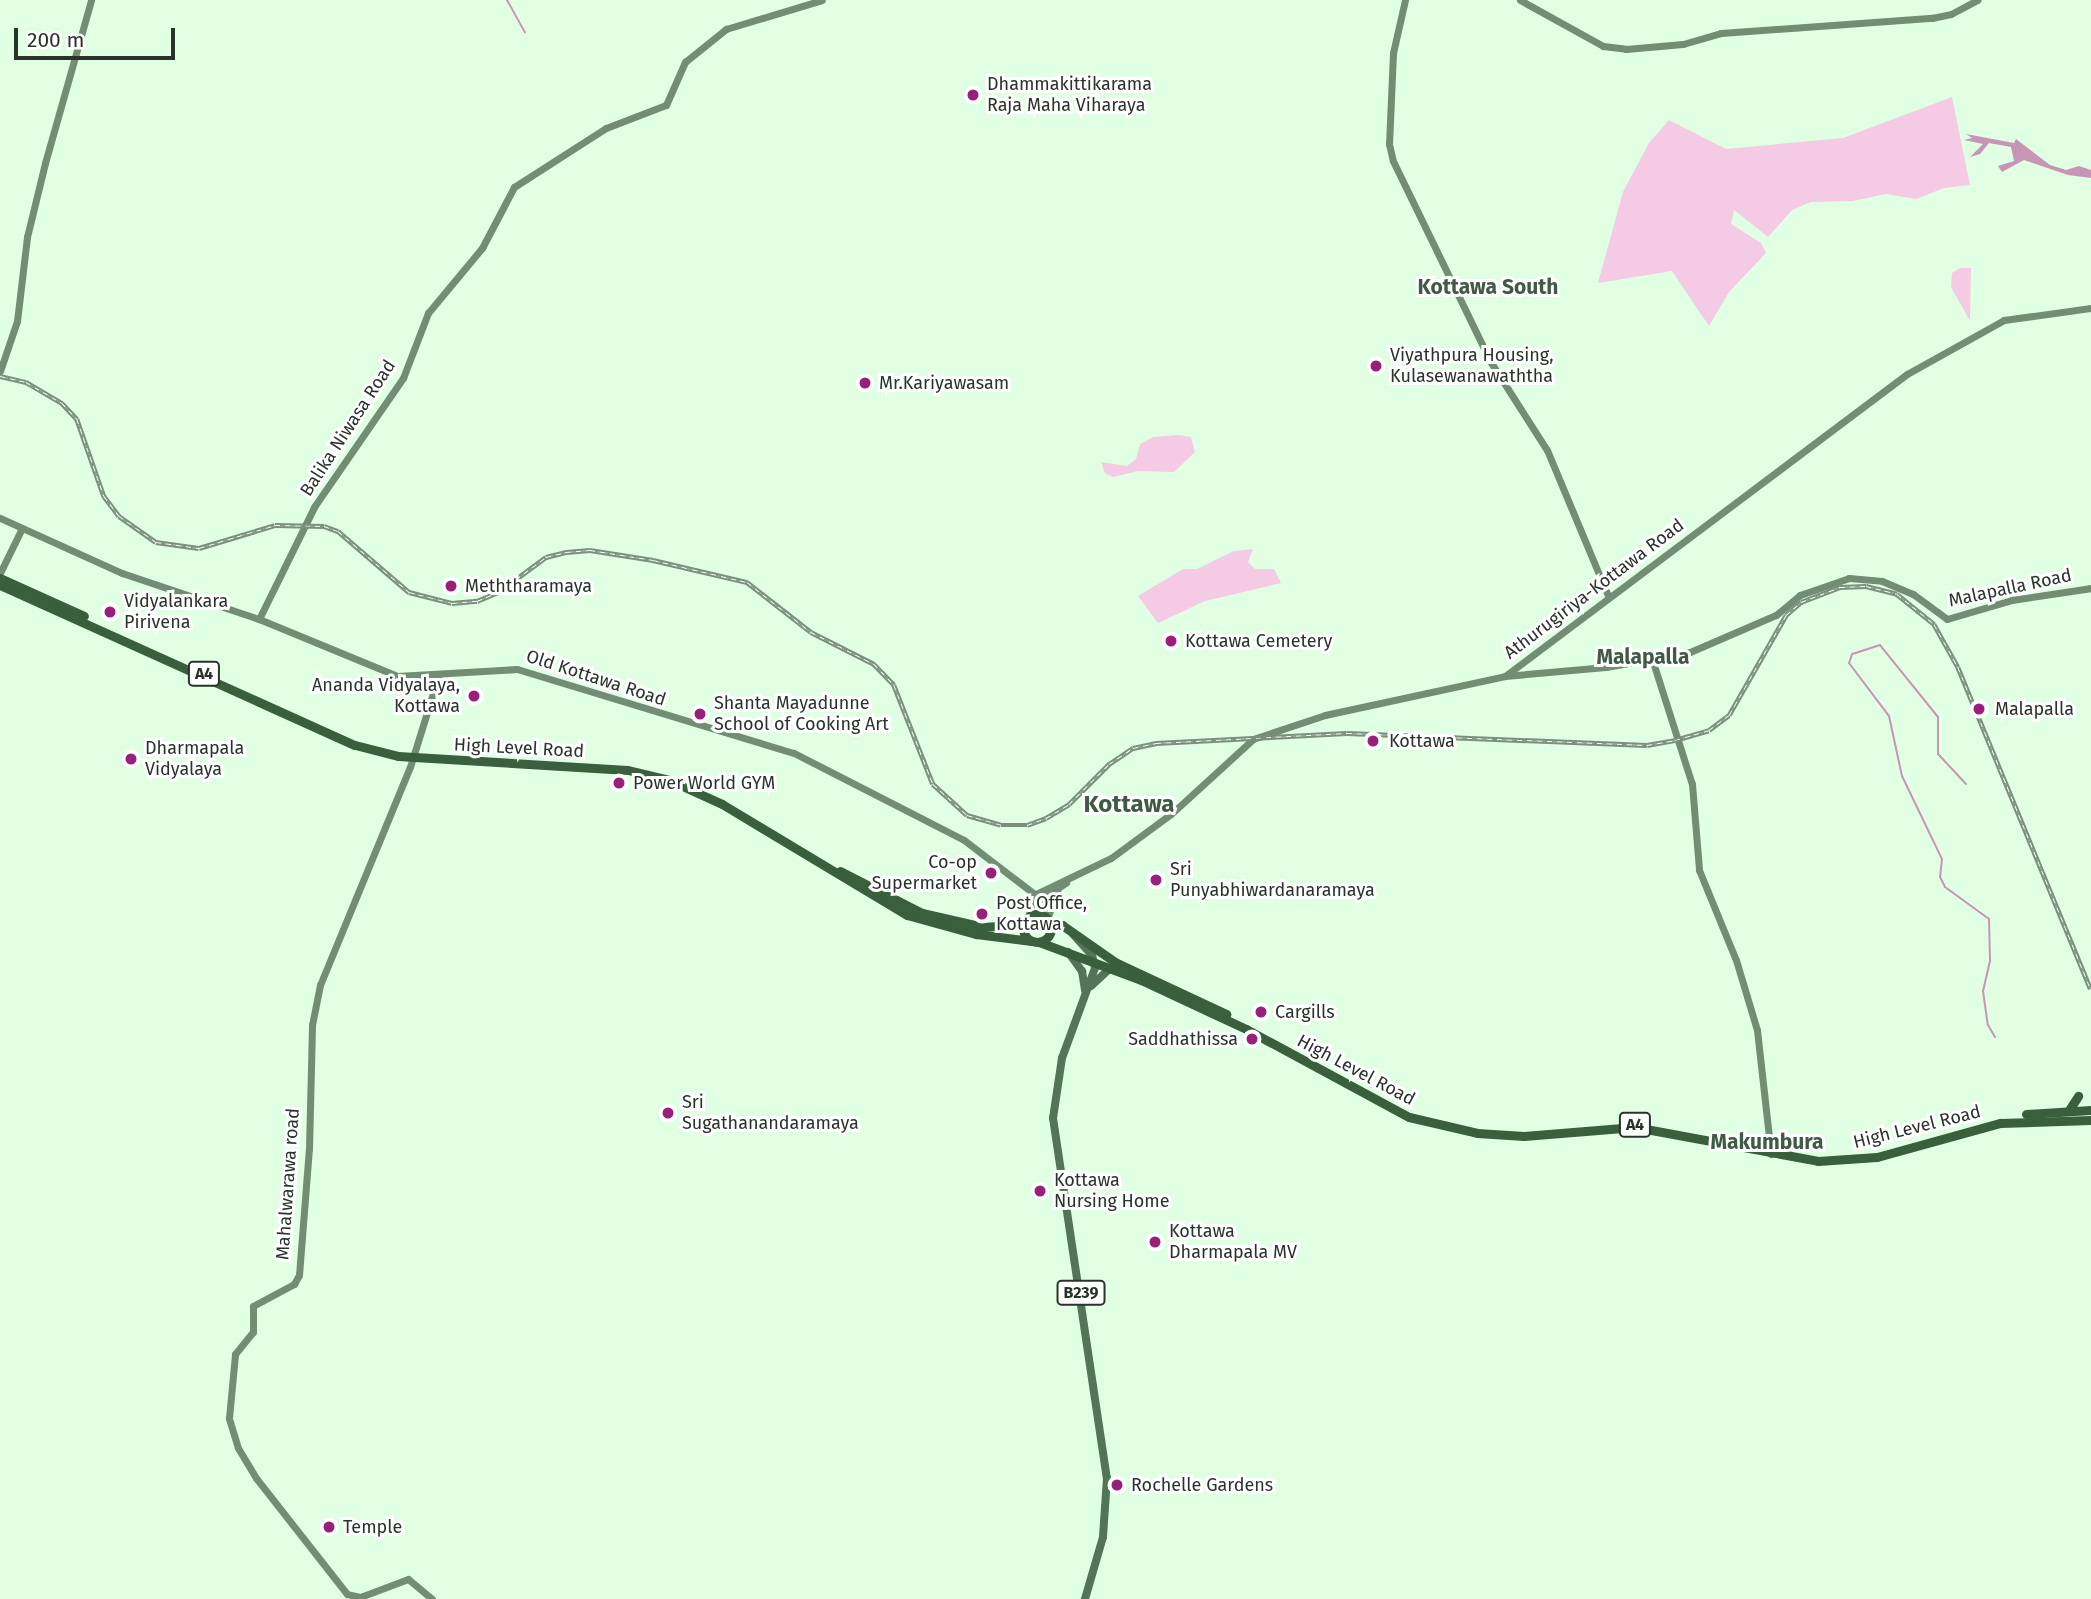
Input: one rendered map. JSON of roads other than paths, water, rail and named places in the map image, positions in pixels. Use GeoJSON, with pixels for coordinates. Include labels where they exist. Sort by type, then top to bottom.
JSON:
{"type":"FeatureCollection","features":[{"type":"Feature","properties":{"kind":"highway","name":"High Level Road"},"geometry":{"type":"LineString","coordinates":[[0,575],[356,742],[414,756],[629,766],[671,776],[724,800],[902,906],[984,927],[1046,919],[1073,933],[1115,962],[1201,1000],[1397,1108],[1478,1129],[1524,1134]]}},
{"type":"Feature","properties":{"kind":"highway","name":"High Level Road"},"geometry":{"type":"LineString","coordinates":[[0,585],[333,737],[414,756],[628,770],[669,780],[745,817],[880,903],[907,915],[976,934],[1036,942],[1110,968],[1246,1029],[1409,1117],[1477,1133],[1524,1134],[1640,1124],[1772,1153],[1856,1160],[2000,1123],[2091,1120]]}},
{"type":"Feature","properties":{"kind":"highway"},"geometry":{"type":"LineString","coordinates":[[1026,921],[1024,932],[1036,942],[1049,934],[1046,919]]}},
{"type":"Feature","properties":{"kind":"highway"},"geometry":{"type":"LineString","coordinates":[[2069,1111],[2078,1096]]}},
{"type":"Feature","properties":{"kind":"highway","name":"High Level Road"},"geometry":{"type":"LineString","coordinates":[[1772,1153],[1856,1156],[2020,1115],[2091,1110]]}},
{"type":"Feature","properties":{"kind":"main road"},"geometry":{"type":"LineString","coordinates":[[1073,933],[1095,962]]}},
{"type":"Feature","properties":{"kind":"main road"},"geometry":{"type":"LineString","coordinates":[[1068,952],[1082,971],[1088,988]]}},
{"type":"Feature","properties":{"kind":"main road","name":"B239"},"geometry":{"type":"LineString","coordinates":[[1085,1599],[1103,1536],[1107,1461],[1053,1108],[1062,1058],[1095,962]]}},
{"type":"Feature","properties":{"kind":"main road","name":"B239"},"geometry":{"type":"LineString","coordinates":[[1088,988],[1110,968]]}},
{"type":"Feature","properties":{"kind":"street"},"geometry":{"type":"LineString","coordinates":[[0,371],[17,321],[27,237],[45,163],[91,0]]}},
{"type":"Feature","properties":{"kind":"street","name":"Balika Niwasa Road"},"geometry":{"type":"LineString","coordinates":[[259,619],[314,507],[403,378],[428,313],[482,248],[514,187],[606,128],[666,104],[685,62],[726,29],[822,0]]}},
{"type":"Feature","properties":{"kind":"street"},"geometry":{"type":"LineString","coordinates":[[1405,0],[1393,53],[1389,144],[1393,161],[1490,361],[1547,450],[1608,596]]}},
{"type":"Feature","properties":{"kind":"street"},"geometry":{"type":"LineString","coordinates":[[1520,0],[1603,46],[1626,49],[1684,44],[1721,33],[1931,18],[1951,14],[1976,0]]}},
{"type":"Feature","properties":{"kind":"street","name":"Athurugiriya-Kottawa Road"},"geometry":{"type":"LineString","coordinates":[[1037,897],[1094,869],[1171,814],[1253,739],[1325,715],[1504,677],[1863,403],[1937,356],[2004,320],[2091,308]]}},
{"type":"Feature","properties":{"kind":"street","name":"Old Kottawa Road"},"geometry":{"type":"LineString","coordinates":[[0,518],[122,573],[259,619],[397,676],[517,669],[794,753],[941,826],[1000,864],[1037,897]]}},
{"type":"Feature","properties":{"kind":"street"},"geometry":{"type":"LineString","coordinates":[[0,575],[22,528]]}},
{"type":"Feature","properties":{"kind":"street","name":"Malapalla Road"},"geometry":{"type":"LineString","coordinates":[[1504,677],[1651,659],[1724,639],[1776,615],[1800,595],[1849,578],[1882,581],[1913,594],[1947,619],[2012,600],[2091,588]]}},
{"type":"Feature","properties":{"kind":"street"},"geometry":{"type":"LineString","coordinates":[[1651,659],[1692,785],[1699,870],[1736,960],[1757,1030],[1772,1153]]}},
{"type":"Feature","properties":{"kind":"street","name":"Mahalwarawa road"},"geometry":{"type":"LineString","coordinates":[[432,1599],[408,1579],[360,1597],[346,1594],[256,1478],[238,1448],[229,1418],[235,1354],[253,1332],[253,1306],[294,1284],[299,1275],[316,1002],[327,962],[414,756],[439,674]]}},
{"type":"Feature","properties":{"kind":"street","name":"Athurugiriya-Kottawa Road"},"geometry":{"type":"LineString","coordinates":[[1037,897],[1057,891],[1066,882]]}},
{"type":"Feature","properties":{"kind":"street"},"geometry":{"type":"LineString","coordinates":[[1046,919],[1057,891]]}},
{"type":"Feature","properties":{"kind":"street"},"geometry":{"type":"LineString","coordinates":[[1037,897],[1046,919]]}},
{"type":"Feature","properties":{"kind":"street"},"geometry":{"type":"LineString","coordinates":[[1026,921],[1037,897]]}},
{"type":"Feature","properties":{"kind":"waterway"},"geometry":{"type":"LineString","coordinates":[[507,0],[525,32]]}},
{"type":"Feature","properties":{"kind":"waterway"},"geometry":{"type":"LineString","coordinates":[[1966,784],[1938,754],[1938,717],[1880,645],[1852,654],[1849,663],[1889,716],[1902,776],[1942,859],[1940,877],[1945,887],[1989,919],[1990,961],[1983,991],[1988,1025],[1995,1037]]}},
{"type":"Feature","properties":{"kind":"railway"},"geometry":{"type":"LineString","coordinates":[[0,376],[26,382],[62,403],[77,419],[104,496],[119,516],[156,542],[199,548],[275,525],[324,526],[338,531],[409,592],[452,603],[477,601],[500,591],[546,557],[590,550],[653,560],[747,582],[811,632],[874,664],[894,685],[933,784],[967,815],[1001,825],[1027,825],[1046,818],[1069,804],[1109,764],[1133,748],[1156,743],[1347,733],[1647,745],[1675,740],[1709,730],[1729,715],[1786,615],[1801,602],[1840,587],[1866,586],[1897,594],[1934,624],[1958,667],[2091,989]]}},
{"type":"Feature","properties":{"kind":"place","name":"Dhammakittikarama Raja Maha Viharaya"},"geometry":{"type":"Point","coordinates":[973,95]}},
{"type":"Feature","properties":{"kind":"place","name":"Viyathpura Housing, Kulasewanawaththa"},"geometry":{"type":"Point","coordinates":[1376,366]}},
{"type":"Feature","properties":{"kind":"place","name":"Mr.Kariyawasam"},"geometry":{"type":"Point","coordinates":[865,383]}},
{"type":"Feature","properties":{"kind":"place","name":"Meththaramaya"},"geometry":{"type":"Point","coordinates":[451,586]}},
{"type":"Feature","properties":{"kind":"place","name":"Vidyalankara Pirivena"},"geometry":{"type":"Point","coordinates":[110,612]}},
{"type":"Feature","properties":{"kind":"place","name":"Kottawa Cemetery"},"geometry":{"type":"Point","coordinates":[1171,641]}},
{"type":"Feature","properties":{"kind":"place","name":"Ananda Vidyalaya, Kottawa"},"geometry":{"type":"Point","coordinates":[474,696]}},
{"type":"Feature","properties":{"kind":"place","name":"Malapalla"},"geometry":{"type":"Point","coordinates":[1979,709]}},
{"type":"Feature","properties":{"kind":"place","name":"Shanta Mayadunne School of Cooking Art"},"geometry":{"type":"Point","coordinates":[700,714]}},
{"type":"Feature","properties":{"kind":"place","name":"Kottawa"},"geometry":{"type":"Point","coordinates":[1373,741]}},
{"type":"Feature","properties":{"kind":"place","name":"Dharmapala Vidyalaya"},"geometry":{"type":"Point","coordinates":[131,759]}},
{"type":"Feature","properties":{"kind":"place","name":"Power World GYM"},"geometry":{"type":"Point","coordinates":[619,783]}},
{"type":"Feature","properties":{"kind":"place","name":"Co-op Supermarket"},"geometry":{"type":"Point","coordinates":[991,873]}},
{"type":"Feature","properties":{"kind":"place","name":"Sri Punyabhiwardanaramaya"},"geometry":{"type":"Point","coordinates":[1156,880]}},
{"type":"Feature","properties":{"kind":"place","name":"Post Office, Kottawa"},"geometry":{"type":"Point","coordinates":[982,914]}},
{"type":"Feature","properties":{"kind":"place","name":"Cargills"},"geometry":{"type":"Point","coordinates":[1261,1012]}},
{"type":"Feature","properties":{"kind":"place","name":"Saddhathissa"},"geometry":{"type":"Point","coordinates":[1252,1039]}},
{"type":"Feature","properties":{"kind":"place","name":"Sri Sugathanandaramaya"},"geometry":{"type":"Point","coordinates":[668,1113]}},
{"type":"Feature","properties":{"kind":"place","name":"Kottawa Nursing Home"},"geometry":{"type":"Point","coordinates":[1040,1191]}},
{"type":"Feature","properties":{"kind":"place","name":"Kottawa Dharmapala MV"},"geometry":{"type":"Point","coordinates":[1155,1242]}},
{"type":"Feature","properties":{"kind":"place","name":"Rochelle Gardens"},"geometry":{"type":"Point","coordinates":[1117,1485]}},
{"type":"Feature","properties":{"kind":"place","name":"Temple"},"geometry":{"type":"Point","coordinates":[329,1527]}},
{"type":"Feature","properties":{"kind":"district","name":"Kottawa South"},"geometry":{"type":"Point","coordinates":[1488,287]}},
{"type":"Feature","properties":{"kind":"district","name":"Malapalla"},"geometry":{"type":"Point","coordinates":[1643,657]}},
{"type":"Feature","properties":{"kind":"district","name":"Kottawa"},"geometry":{"type":"Point","coordinates":[1129,805]}},
{"type":"Feature","properties":{"kind":"district","name":"Makumbura"},"geometry":{"type":"Point","coordinates":[1767,1142]}}]}
